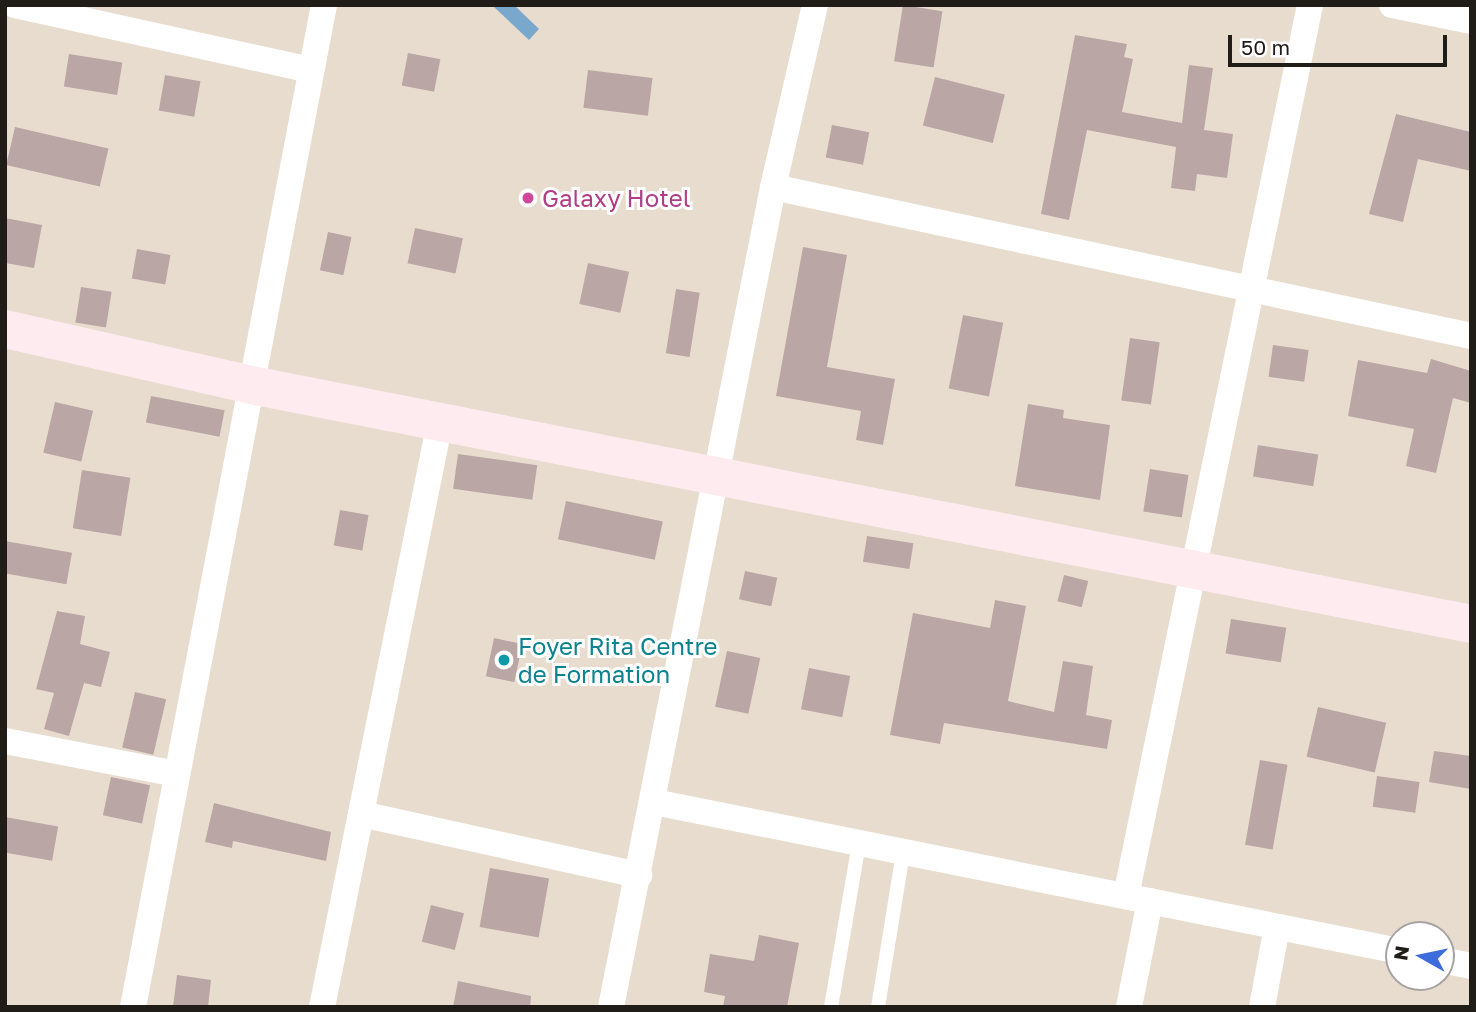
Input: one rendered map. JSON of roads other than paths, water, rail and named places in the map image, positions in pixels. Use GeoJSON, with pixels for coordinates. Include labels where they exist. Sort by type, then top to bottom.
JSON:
{"type":"FeatureCollection","features":[{"type":"Feature","properties":{"kind":"main road"},"geometry":{"type":"LineString","coordinates":[[5,329],[251,385],[1471,624]]}},
{"type":"Feature","properties":{"kind":"street"},"geometry":{"type":"LineString","coordinates":[[15,5],[312,70]]}},
{"type":"Feature","properties":{"kind":"street"},"geometry":{"type":"LineString","coordinates":[[133,1007],[324,5]]}},
{"type":"Feature","properties":{"kind":"street"},"geometry":{"type":"LineString","coordinates":[[611,1007],[654,802],[773,187],[815,5]]}},
{"type":"Feature","properties":{"kind":"street"},"geometry":{"type":"LineString","coordinates":[[1129,1007],[1138,899],[1193,570],[1248,290],[1310,5]]}},
{"type":"Feature","properties":{"kind":"street"},"geometry":{"type":"LineString","coordinates":[[1392,5],[1471,21]]}},
{"type":"Feature","properties":{"kind":"street"},"geometry":{"type":"LineString","coordinates":[[773,187],[1471,336]]}},
{"type":"Feature","properties":{"kind":"street"},"geometry":{"type":"LineString","coordinates":[[323,1007],[440,422]]}},
{"type":"Feature","properties":{"kind":"street"},"geometry":{"type":"LineString","coordinates":[[5,741],[177,774]]}},
{"type":"Feature","properties":{"kind":"street"},"geometry":{"type":"LineString","coordinates":[[654,802],[1385,948]]}},
{"type":"Feature","properties":{"kind":"street"},"geometry":{"type":"LineString","coordinates":[[361,814],[639,875]]}},
{"type":"Feature","properties":{"kind":"street"},"geometry":{"type":"LineString","coordinates":[[1262,1007],[1278,927]]}},
{"type":"Feature","properties":{"kind":"lane"},"geometry":{"type":"LineString","coordinates":[[831,1007],[859,843]]}},
{"type":"Feature","properties":{"kind":"lane"},"geometry":{"type":"LineString","coordinates":[[878,1007],[903,852]]}},
{"type":"Feature","properties":{"kind":"water"},"geometry":{"type":"Polygon","coordinates":[[[514,5],[539,29],[529,40],[494,7],[514,5]]]}},
{"type":"Feature","properties":{"kind":"place","name":"Galaxy Hotel"},"geometry":{"type":"Point","coordinates":[528,198]}},
{"type":"Feature","properties":{"kind":"place","name":"Foyer Rita Centre de Formation"},"geometry":{"type":"Point","coordinates":[504,660]}}]}
